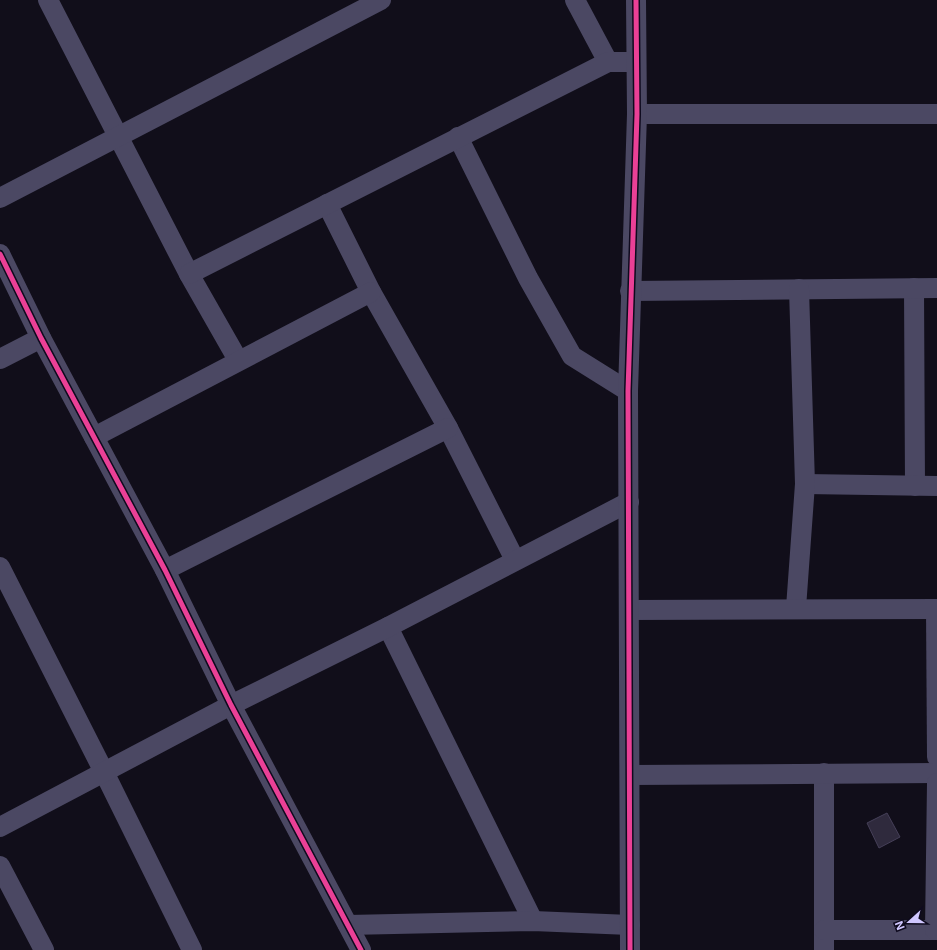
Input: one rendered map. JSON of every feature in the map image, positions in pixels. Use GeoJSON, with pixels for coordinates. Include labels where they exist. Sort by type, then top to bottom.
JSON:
{"type":"FeatureCollection","features":[{"type":"Feature","properties":{"kind":"street"},"geometry":{"type":"LineString","coordinates":[[48,0],[189,274],[238,360]]}},
{"type":"Feature","properties":{"kind":"street"},"geometry":{"type":"LineString","coordinates":[[0,198],[380,0]]}},
{"type":"Feature","properties":{"kind":"street"},"geometry":{"type":"LineString","coordinates":[[575,0],[608,62]]}},
{"type":"Feature","properties":{"kind":"street"},"geometry":{"type":"LineString","coordinates":[[630,950],[630,610],[628,391],[630,291],[637,114],[635,62],[636,0]]}},
{"type":"Feature","properties":{"kind":"street"},"geometry":{"type":"LineString","coordinates":[[189,274],[608,62],[635,62]]}},
{"type":"Feature","properties":{"kind":"street"},"geometry":{"type":"LineString","coordinates":[[637,114],[937,114]]}},
{"type":"Feature","properties":{"kind":"street"},"geometry":{"type":"LineString","coordinates":[[458,138],[528,278],[572,356],[628,391]]}},
{"type":"Feature","properties":{"kind":"street"},"geometry":{"type":"LineString","coordinates":[[327,204],[371,292],[448,428],[515,560]]}},
{"type":"Feature","properties":{"kind":"street"},"geometry":{"type":"LineString","coordinates":[[0,254],[41,338],[164,570],[231,705],[361,950]]}},
{"type":"Feature","properties":{"kind":"street"},"geometry":{"type":"LineString","coordinates":[[630,291],[799,288],[937,288]]}},
{"type":"Feature","properties":{"kind":"street"},"geometry":{"type":"LineString","coordinates":[[796,608],[804,484],[799,288]]}},
{"type":"Feature","properties":{"kind":"street"},"geometry":{"type":"LineString","coordinates":[[914,288],[915,486]]}},
{"type":"Feature","properties":{"kind":"street"},"geometry":{"type":"LineString","coordinates":[[94,437],[238,360],[371,292]]}},
{"type":"Feature","properties":{"kind":"street"},"geometry":{"type":"LineString","coordinates":[[0,359],[41,338]]}},
{"type":"Feature","properties":{"kind":"street"},"geometry":{"type":"LineString","coordinates":[[164,570],[448,428]]}},
{"type":"Feature","properties":{"kind":"street"},"geometry":{"type":"LineString","coordinates":[[804,484],[937,486]]}},
{"type":"Feature","properties":{"kind":"street"},"geometry":{"type":"LineString","coordinates":[[0,827],[231,705],[388,627],[629,502]]}},
{"type":"Feature","properties":{"kind":"street"},"geometry":{"type":"LineString","coordinates":[[0,567],[192,950]]}},
{"type":"Feature","properties":{"kind":"street"},"geometry":{"type":"LineString","coordinates":[[630,610],[796,608],[936,609],[937,757]]}},
{"type":"Feature","properties":{"kind":"street"},"geometry":{"type":"LineString","coordinates":[[388,627],[532,921]]}},
{"type":"Feature","properties":{"kind":"street"},"geometry":{"type":"LineString","coordinates":[[824,773],[824,950]]}},
{"type":"Feature","properties":{"kind":"street"},"geometry":{"type":"LineString","coordinates":[[630,775],[937,773]]}},
{"type":"Feature","properties":{"kind":"street"},"geometry":{"type":"LineString","coordinates":[[824,930],[936,930],[937,783]]}},
{"type":"Feature","properties":{"kind":"street"},"geometry":{"type":"LineString","coordinates":[[0,866],[44,950]]}},
{"type":"Feature","properties":{"kind":"street"},"geometry":{"type":"LineString","coordinates":[[348,925],[532,921],[630,925]]}},
{"type":"Feature","properties":{"kind":"building"},"geometry":{"type":"Polygon","coordinates":[[[887,813],[900,837],[879,848],[867,823],[887,813]]]}},
{"type":"Feature","properties":{"kind":"cycle path"},"geometry":{"type":"LineString","coordinates":[[630,950],[628,391],[637,114],[636,0]]}},
{"type":"Feature","properties":{"kind":"cycle path"},"geometry":{"type":"LineString","coordinates":[[0,254],[41,338],[165,570],[231,705],[361,950]]}}]}
